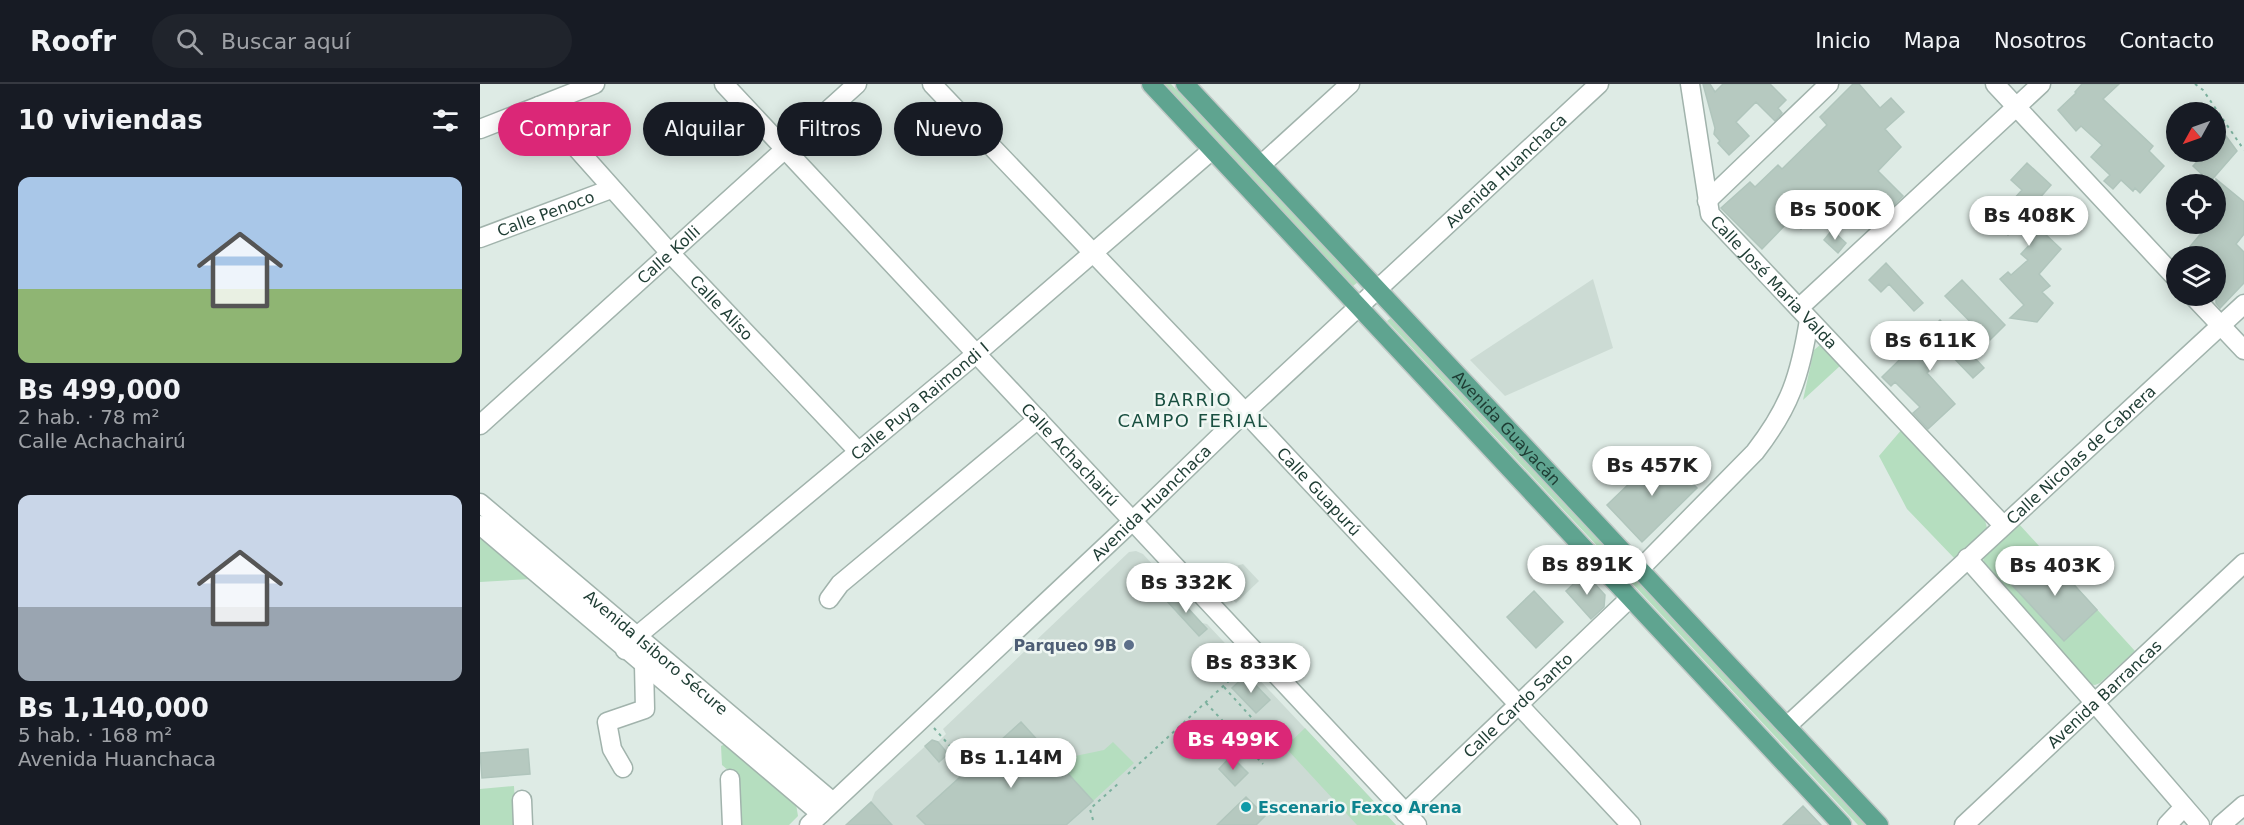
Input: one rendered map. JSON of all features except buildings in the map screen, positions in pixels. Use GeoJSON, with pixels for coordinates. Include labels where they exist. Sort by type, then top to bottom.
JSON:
{"type":"FeatureCollection","features":[{"type":"Feature","properties":{"kind":"main road","name":"Avenida Guayacán"},"geometry":{"type":"LineString","coordinates":[[1151,84],[1842,825]]}},
{"type":"Feature","properties":{"kind":"main road","name":"Avenida Guayacán"},"geometry":{"type":"LineString","coordinates":[[1185,84],[1879,825]]}},
{"type":"Feature","properties":{"kind":"street"},"geometry":{"type":"LineString","coordinates":[[549,102],[595,84]]}},
{"type":"Feature","properties":{"kind":"street","name":"Calle Achachairú"},"geometry":{"type":"LineString","coordinates":[[724,84],[777,141]]}},
{"type":"Feature","properties":{"kind":"street","name":"Calle Kolli"},"geometry":{"type":"LineString","coordinates":[[836,102],[856,84]]}},
{"type":"Feature","properties":{"kind":"street","name":"Calle Guapurú"},"geometry":{"type":"LineString","coordinates":[[932,84],[1245,412],[1631,825]]}},
{"type":"Feature","properties":{"kind":"street"},"geometry":{"type":"LineString","coordinates":[[1262,165],[1350,84]]}},
{"type":"Feature","properties":{"kind":"street","name":"Calle José Maria Valda"},"geometry":{"type":"LineString","coordinates":[[1690,84],[1710,214],[2003,525]]}},
{"type":"Feature","properties":{"kind":"street"},"geometry":{"type":"LineString","coordinates":[[1707,201],[1829,84]]}},
{"type":"Feature","properties":{"kind":"street"},"geometry":{"type":"LineString","coordinates":[[1995,84],[2166,267]]}},
{"type":"Feature","properties":{"kind":"street"},"geometry":{"type":"LineString","coordinates":[[1640,569],[1755,452],[1771,431],[1795,387],[1803,358],[1804,314],[2041,84]]}},
{"type":"Feature","properties":{"kind":"street","name":"Avenida Huanchaca"},"geometry":{"type":"LineString","coordinates":[[821,814],[1245,412],[1595,86]]}},
{"type":"Feature","properties":{"kind":"street"},"geometry":{"type":"LineString","coordinates":[[480,129],[498,122]]}},
{"type":"Feature","properties":{"kind":"street","name":"Calle Puya Raimondi I"},"geometry":{"type":"LineString","coordinates":[[631,643],[976,354],[1212,150]]}},
{"type":"Feature","properties":{"kind":"street","name":"Calle Kolli"},"geometry":{"type":"LineString","coordinates":[[480,425],[777,154]]}},
{"type":"Feature","properties":{"kind":"street","name":"Calle Aliso"},"geometry":{"type":"LineString","coordinates":[[582,156],[670,253],[859,452]]}},
{"type":"Feature","properties":{"kind":"street","name":"Calle Achachairú"},"geometry":{"type":"LineString","coordinates":[[791,156],[1411,819]]}},
{"type":"Feature","properties":{"kind":"street","name":"Calle Penoco"},"geometry":{"type":"LineString","coordinates":[[480,238],[611,189]]}},
{"type":"Feature","properties":{"kind":"street","name":"Calle Nicolas de Cabrera"},"geometry":{"type":"LineString","coordinates":[[1787,726],[2244,304]]}},
{"type":"Feature","properties":{"kind":"street"},"geometry":{"type":"LineString","coordinates":[[2203,306],[2244,350]]}},
{"type":"Feature","properties":{"kind":"street"},"geometry":{"type":"LineString","coordinates":[[829,599],[840,584],[1038,419]]}},
{"type":"Feature","properties":{"kind":"street","name":"Avenida Isiboro Sécure"},"geometry":{"type":"LineString","coordinates":[[480,503],[821,814]]}},
{"type":"Feature","properties":{"kind":"street","name":"Avenida Isiboro Sécure"},"geometry":{"type":"LineString","coordinates":[[480,525],[631,643],[644,665],[821,814]]}},
{"type":"Feature","properties":{"kind":"street"},"geometry":{"type":"LineString","coordinates":[[1967,558],[2200,825]]}},
{"type":"Feature","properties":{"kind":"street","name":"Avenida Barrancas"},"geometry":{"type":"LineString","coordinates":[[1964,825],[2244,563]]}},
{"type":"Feature","properties":{"kind":"street","name":"Calle Cardo Santo"},"geometry":{"type":"LineString","coordinates":[[1411,819],[1519,704],[1630,598]]}},
{"type":"Feature","properties":{"kind":"street"},"geometry":{"type":"LineString","coordinates":[[623,768],[612,749],[607,722],[645,709],[644,665]]}},
{"type":"Feature","properties":{"kind":"street"},"geometry":{"type":"LineString","coordinates":[[730,779],[732,825]]}},
{"type":"Feature","properties":{"kind":"street"},"geometry":{"type":"LineString","coordinates":[[522,800],[523,825]]}},
{"type":"Feature","properties":{"kind":"street"},"geometry":{"type":"LineString","coordinates":[[2221,825],[2244,805]]}},
{"type":"Feature","properties":{"kind":"street"},"geometry":{"type":"LineString","coordinates":[[2167,825],[2184,807]]}},
{"type":"Feature","properties":{"kind":"path"},"geometry":{"type":"LineString","coordinates":[[2195,84],[2203,90],[2244,150]]}},
{"type":"Feature","properties":{"kind":"path"},"geometry":{"type":"LineString","coordinates":[[1128,774],[1257,655]]}},
{"type":"Feature","properties":{"kind":"path"},"geometry":{"type":"LineString","coordinates":[[1224,687],[1278,747]]}},
{"type":"Feature","properties":{"kind":"path"},"geometry":{"type":"LineString","coordinates":[[1206,703],[1263,764]]}},
{"type":"Feature","properties":{"kind":"path"},"geometry":{"type":"LineString","coordinates":[[942,738],[956,753]]}},
{"type":"Feature","properties":{"kind":"path"},"geometry":{"type":"LineString","coordinates":[[1093,820],[1090,809],[1119,783]]}},
{"type":"Feature","properties":{"kind":"shaded area"},"geometry":{"type":"Polygon","coordinates":[[[1593,279],[1613,348],[1505,396],[1470,360],[1593,279]]]}},
{"type":"Feature","properties":{"kind":"shaded area"},"geometry":{"type":"Polygon","coordinates":[[[1136,551],[1143,554],[1175,589],[1170,596],[1197,626],[1202,623],[1207,624],[1396,825],[846,825],[871,802],[875,792],[932,740],[938,742],[946,734],[943,729],[1129,552],[1136,551]]]}},
{"type":"Feature","properties":{"kind":"shaded area"},"geometry":{"type":"Polygon","coordinates":[[[1243,564],[1259,581],[1236,603],[1216,582],[1232,567],[1243,564]]]}},
{"type":"Feature","properties":{"kind":"green space"},"geometry":{"type":"Polygon","coordinates":[[[1163,84],[1171,84],[1358,282],[1353,286],[1163,84]]]}},
{"type":"Feature","properties":{"kind":"green space"},"geometry":{"type":"Polygon","coordinates":[[[1392,317],[1867,825],[1858,825],[1387,321],[1392,317]]]}},
{"type":"Feature","properties":{"kind":"green space"},"geometry":{"type":"Polygon","coordinates":[[[1820,345],[1824,346],[1841,365],[1803,400],[1814,350],[1820,345]]]}},
{"type":"Feature","properties":{"kind":"green space"},"geometry":{"type":"Polygon","coordinates":[[[1903,428],[1984,516],[1987,528],[1955,559],[1907,509],[1879,456],[1903,428]]]}},
{"type":"Feature","properties":{"kind":"green space"},"geometry":{"type":"Polygon","coordinates":[[[2018,523],[2135,651],[2100,683],[2087,684],[1984,566],[1983,556],[2018,523]]]}},
{"type":"Feature","properties":{"kind":"green space"},"geometry":{"type":"Polygon","coordinates":[[[480,535],[531,579],[480,582],[480,535]]]}},
{"type":"Feature","properties":{"kind":"green space"},"geometry":{"type":"Polygon","coordinates":[[[1305,728],[1396,825],[1357,825],[1285,747],[1305,728]]]}},
{"type":"Feature","properties":{"kind":"green space"},"geometry":{"type":"Polygon","coordinates":[[[1113,742],[1134,763],[1093,801],[1056,760],[1104,750],[1113,742]]]}},
{"type":"Feature","properties":{"kind":"green space"},"geometry":{"type":"Polygon","coordinates":[[[725,744],[796,804],[798,816],[789,825],[738,825],[736,777],[722,765],[721,746],[725,744]]]}},
{"type":"Feature","properties":{"kind":"green space"},"geometry":{"type":"Polygon","coordinates":[[[514,786],[516,825],[480,825],[480,789],[514,786]]]}},
{"type":"Feature","properties":{"kind":"place","name":"Parqueo 9B"},"geometry":{"type":"Point","coordinates":[1129,645]}},
{"type":"Feature","properties":{"kind":"place","name":"Escenario Fexco Arena"},"geometry":{"type":"Point","coordinates":[1246,807]}},
{"type":"Feature","properties":{"kind":"district","name":"BARRIO CAMPO FERIAL"},"geometry":{"type":"Point","coordinates":[1193,410]}}]}
